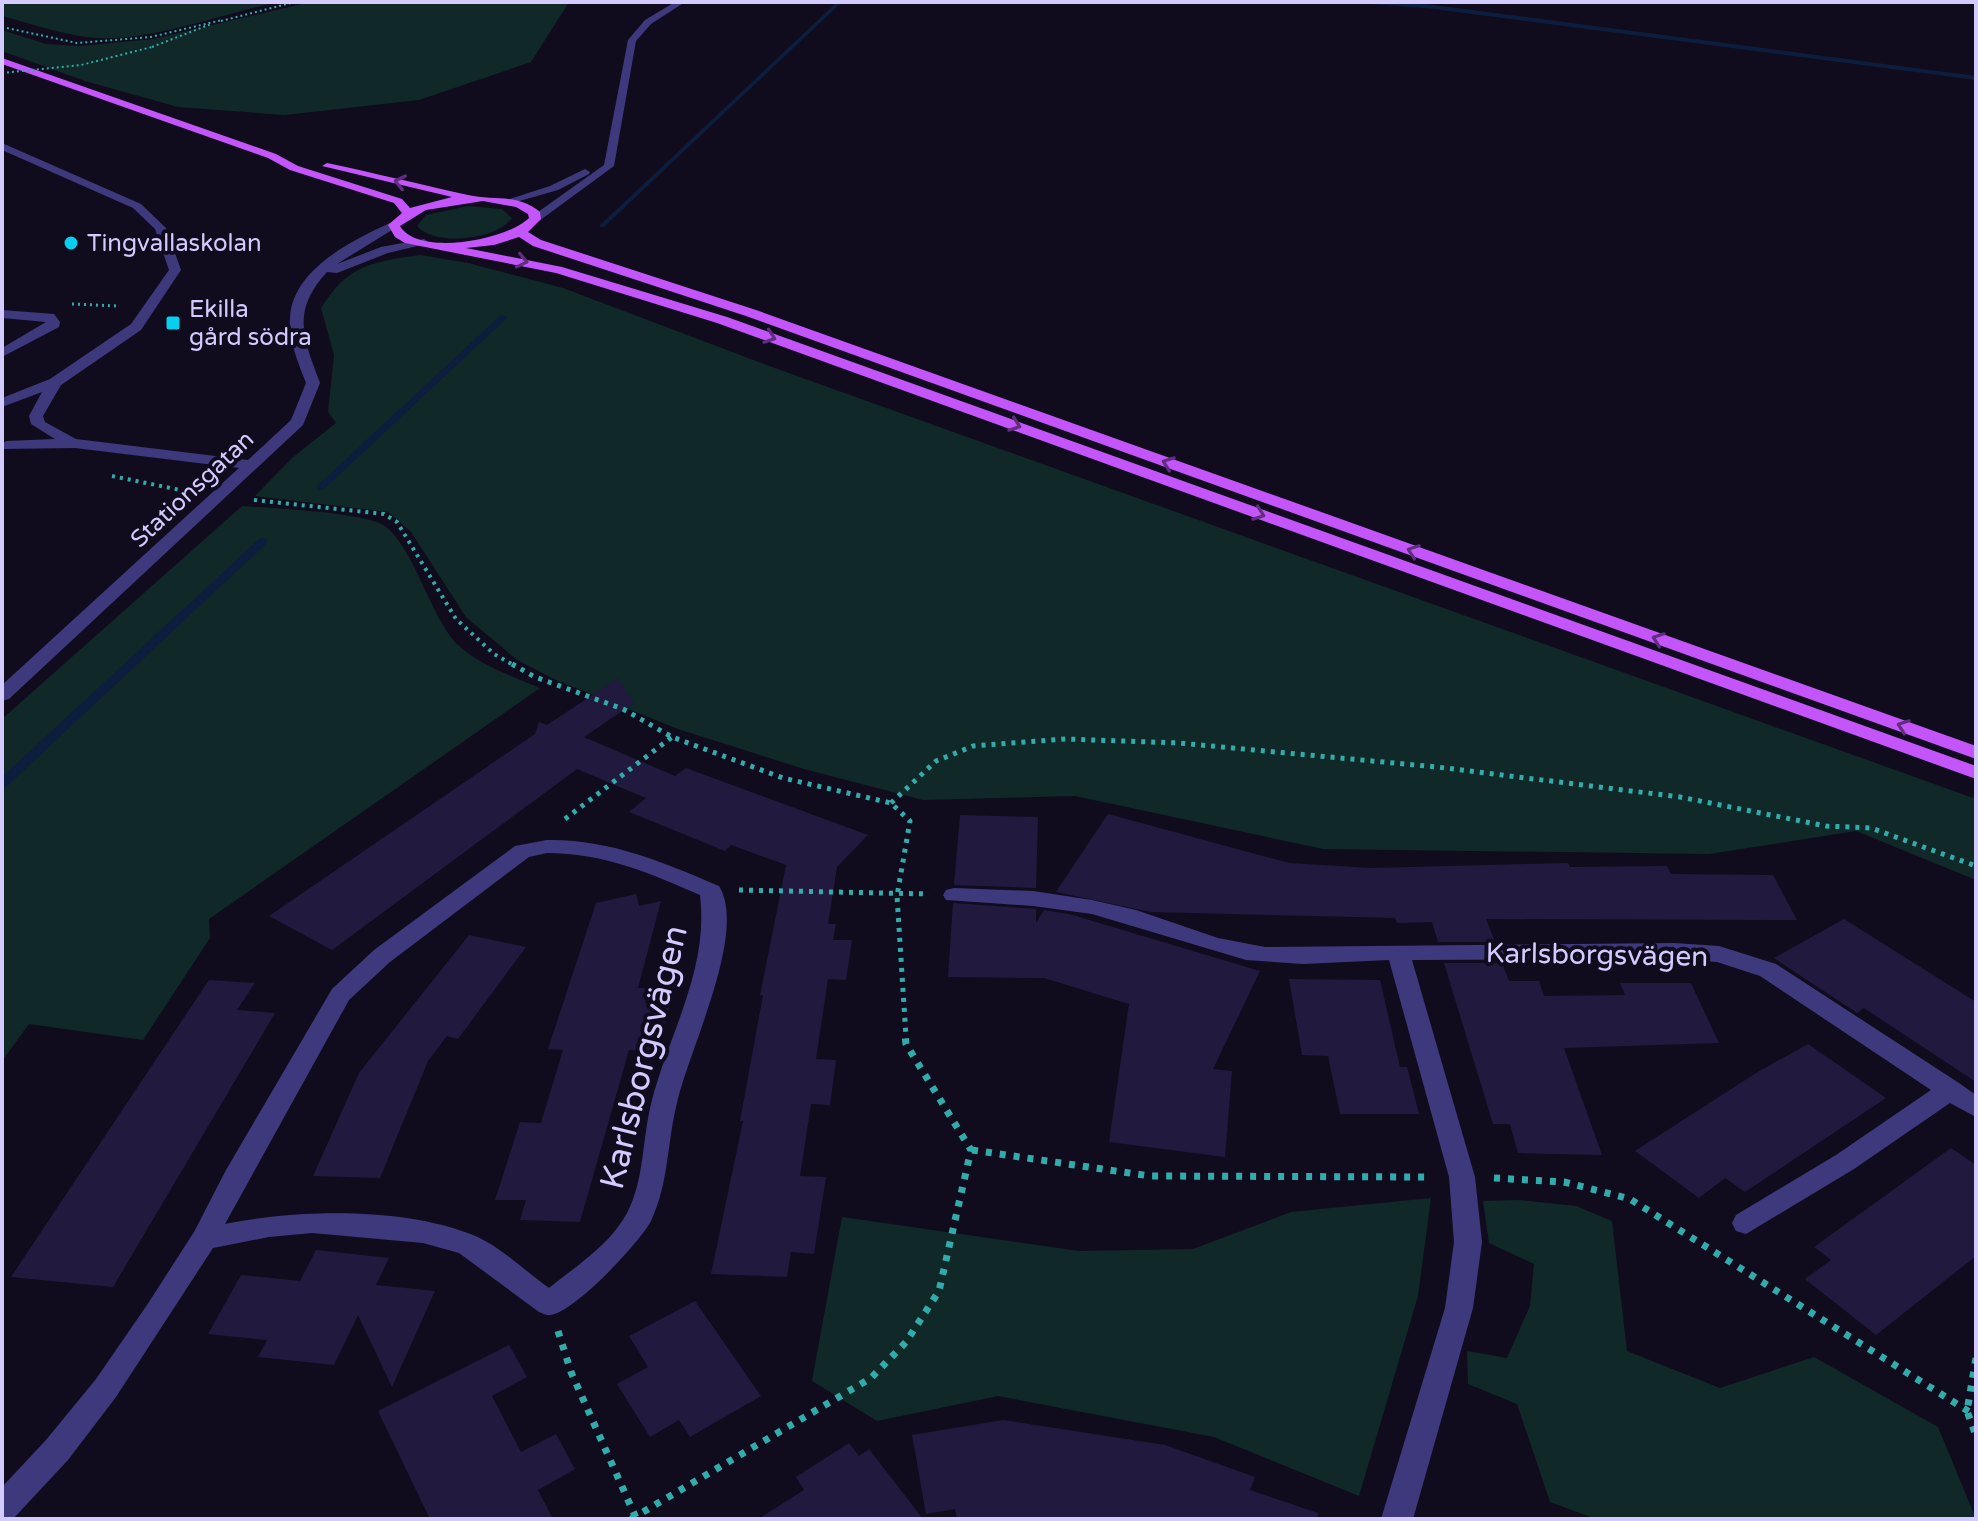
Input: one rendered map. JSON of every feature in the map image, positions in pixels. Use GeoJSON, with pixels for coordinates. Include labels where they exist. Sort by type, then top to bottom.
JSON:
{"type":"FeatureCollection","features":[{"type":"Feature","properties":{"kind":"main road"},"geometry":{"type":"LineString","coordinates":[[2,61],[272,156],[477,198],[509,201],[534,212],[535,219],[520,232],[490,241],[445,245]]}},
{"type":"Feature","properties":{"kind":"main road"},"geometry":{"type":"LineString","coordinates":[[272,156],[294,168],[398,201],[408,213]]}},
{"type":"Feature","properties":{"kind":"main road"},"geometry":{"type":"LineString","coordinates":[[477,198],[442,202],[408,213],[394,225],[399,234],[424,243],[558,270],[722,320],[1976,773]]}},
{"type":"Feature","properties":{"kind":"main road"},"geometry":{"type":"LineString","coordinates":[[520,232],[537,243],[751,313],[1976,753]]}},
{"type":"Feature","properties":{"kind":"street"},"geometry":{"type":"LineString","coordinates":[[535,219],[609,166],[632,40],[648,22],[681,2]]}},
{"type":"Feature","properties":{"kind":"street"},"geometry":{"type":"LineString","coordinates":[[2,146],[137,206],[160,228],[175,270],[136,327],[55,382],[2,403]]}},
{"type":"Feature","properties":{"kind":"street"},"geometry":{"type":"LineString","coordinates":[[509,201],[573,180],[610,152]]}},
{"type":"Feature","properties":{"kind":"street","name":"Stationsgatan"},"geometry":{"type":"LineString","coordinates":[[2,695],[298,422],[313,383],[301,350],[297,310],[337,256],[394,225]]}},
{"type":"Feature","properties":{"kind":"street"},"geometry":{"type":"LineString","coordinates":[[319,277],[385,250],[424,243]]}},
{"type":"Feature","properties":{"kind":"street"},"geometry":{"type":"LineString","coordinates":[[2,314],[35,314],[49,317],[53,322],[52,327],[2,353]]}},
{"type":"Feature","properties":{"kind":"street"},"geometry":{"type":"LineString","coordinates":[[5,447],[29,436],[55,382]]}},
{"type":"Feature","properties":{"kind":"street"},"geometry":{"type":"LineString","coordinates":[[2,409],[37,420],[75,443]]}},
{"type":"Feature","properties":{"kind":"street"},"geometry":{"type":"LineString","coordinates":[[5,447],[75,443],[252,465]]}},
{"type":"Feature","properties":{"kind":"street"},"geometry":{"type":"LineString","coordinates":[[2,1509],[57,1450],[106,1388],[204,1239],[235,1177],[340,995],[382,956],[523,851],[550,844],[578,845],[654,867],[711,891]]}},
{"type":"Feature","properties":{"kind":"street","name":"Karlsborgsvägen"},"geometry":{"type":"LineString","coordinates":[[549,1304],[625,1240],[639,1218],[664,1101],[701,989],[716,915],[711,891]]}},
{"type":"Feature","properties":{"kind":"street","name":"Karlsborgsvägen"},"geometry":{"type":"LineString","coordinates":[[954,895],[1014,895],[1083,906],[1245,952],[1306,958],[1398,952],[1674,951],[1719,954],[1768,970],[1976,1108]]}},
{"type":"Feature","properties":{"kind":"street"},"geometry":{"type":"LineString","coordinates":[[1397,1519],[1459,1308],[1468,1242],[1462,1177],[1398,952]]}},
{"type":"Feature","properties":{"kind":"street"},"geometry":{"type":"LineString","coordinates":[[1746,1223],[1845,1162],[1950,1090]]}},
{"type":"Feature","properties":{"kind":"street"},"geometry":{"type":"LineString","coordinates":[[204,1239],[269,1226],[312,1222],[423,1232],[467,1244],[549,1304]]}},
{"type":"Feature","properties":{"kind":"path"},"geometry":{"type":"LineString","coordinates":[[2,27],[60,42],[91,43],[151,37],[295,2]]}},
{"type":"Feature","properties":{"kind":"path"},"geometry":{"type":"LineString","coordinates":[[2,73],[81,65],[152,47],[222,20]]}},
{"type":"Feature","properties":{"kind":"path"},"geometry":{"type":"LineString","coordinates":[[523,851],[672,737]]}},
{"type":"Feature","properties":{"kind":"path"},"geometry":{"type":"LineString","coordinates":[[891,803],[936,761],[973,746],[1066,739],[1179,743],[1437,767],[1680,797],[1826,826],[1871,828],[1976,866]]}},
{"type":"Feature","properties":{"kind":"path"},"geometry":{"type":"LineString","coordinates":[[711,891],[954,895]]}},
{"type":"Feature","properties":{"kind":"path"},"geometry":{"type":"LineString","coordinates":[[549,1304],[571,1372],[637,1519]]}},
{"type":"Feature","properties":{"kind":"path"},"geometry":{"type":"LineString","coordinates":[[1976,1358],[1967,1411],[1976,1436]]}},
{"type":"Feature","properties":{"kind":"green space"},"geometry":{"type":"Polygon","coordinates":[[[2,2],[280,2],[183,27],[109,38],[75,35],[2,16],[2,2]]]}},
{"type":"Feature","properties":{"kind":"green space"},"geometry":{"type":"Polygon","coordinates":[[[310,2],[569,2],[531,62],[419,100],[285,115],[178,107],[85,81],[2,51],[2,30],[46,44],[80,46],[153,39],[310,2]]]}},
{"type":"Feature","properties":{"kind":"green space"},"geometry":{"type":"Polygon","coordinates":[[[468,206],[502,209],[512,218],[493,231],[466,238],[437,237],[417,226],[426,215],[468,206]]]}},
{"type":"Feature","properties":{"kind":"green space"},"geometry":{"type":"Polygon","coordinates":[[[420,255],[468,263],[563,288],[772,367],[1976,799],[1976,880],[1856,831],[1709,854],[1323,849],[1075,796],[923,800],[804,769],[678,729],[556,680],[517,660],[466,617],[411,532],[388,512],[255,496],[292,458],[336,423],[328,412],[334,355],[321,308],[341,283],[362,268],[420,255]]]}},
{"type":"Feature","properties":{"kind":"green space"},"geometry":{"type":"Polygon","coordinates":[[[242,506],[336,514],[383,525],[403,547],[439,618],[458,645],[487,665],[540,688],[209,919],[210,938],[143,1040],[29,1024],[2,1061],[2,719],[242,506]]]}},
{"type":"Feature","properties":{"kind":"green space"},"geometry":{"type":"Polygon","coordinates":[[[1431,1198],[1418,1296],[1359,1496],[1214,1437],[998,1396],[877,1421],[812,1381],[842,1217],[1079,1251],[1193,1249],[1291,1212],[1431,1198]]]}},
{"type":"Feature","properties":{"kind":"green space"},"geometry":{"type":"Polygon","coordinates":[[[1518,1200],[1576,1206],[1612,1221],[1627,1351],[1720,1388],[1814,1357],[1938,1427],[1976,1519],[1596,1519],[1550,1502],[1517,1404],[1468,1384],[1467,1351],[1507,1358],[1530,1306],[1534,1264],[1489,1243],[1483,1201],[1518,1200]]]}},
{"type":"Feature","properties":{"kind":"building"},"geometry":{"type":"Polygon","coordinates":[[[618,678],[634,703],[584,737],[675,776],[686,768],[868,835],[837,867],[828,924],[836,924],[833,940],[852,940],[846,980],[828,979],[816,1059],[836,1060],[830,1105],[811,1104],[800,1176],[826,1177],[814,1254],[791,1252],[787,1277],[711,1274],[743,1121],[740,1121],[763,995],[760,995],[786,865],[731,845],[725,851],[629,812],[646,798],[577,769],[332,950],[269,916],[535,734],[539,722],[547,725],[618,678]]]}},
{"type":"Feature","properties":{"kind":"building"},"geometry":{"type":"Polygon","coordinates":[[[1108,814],[1289,863],[1371,868],[1568,863],[1570,867],[1667,866],[1671,874],[1773,875],[1797,920],[1486,919],[1495,942],[1438,942],[1432,922],[1397,923],[1395,918],[1151,912],[1056,892],[1108,814]]]}},
{"type":"Feature","properties":{"kind":"building"},"geometry":{"type":"Polygon","coordinates":[[[960,815],[1038,817],[1036,888],[954,885],[960,815]]]}},
{"type":"Feature","properties":{"kind":"building"},"geometry":{"type":"Polygon","coordinates":[[[636,894],[639,906],[661,901],[638,988],[649,988],[645,1003],[670,1004],[658,1051],[629,1050],[580,1222],[520,1220],[526,1200],[495,1200],[520,1122],[541,1123],[563,1050],[548,1049],[596,903],[636,894]]]}},
{"type":"Feature","properties":{"kind":"building"},"geometry":{"type":"Polygon","coordinates":[[[953,903],[1036,909],[1036,923],[1044,910],[1069,914],[1260,971],[1213,1069],[1232,1071],[1225,1157],[1109,1142],[1129,1004],[1044,978],[948,977],[953,903]]]}},
{"type":"Feature","properties":{"kind":"building"},"geometry":{"type":"Polygon","coordinates":[[[1844,919],[1976,1002],[1976,1082],[1864,1008],[1857,1013],[1774,958],[1844,919]]]}},
{"type":"Feature","properties":{"kind":"building"},"geometry":{"type":"Polygon","coordinates":[[[469,935],[526,947],[458,1039],[447,1036],[428,1061],[380,1178],[313,1176],[359,1073],[469,935]]]}},
{"type":"Feature","properties":{"kind":"building"},"geometry":{"type":"Polygon","coordinates":[[[1444,963],[1502,963],[1509,981],[1539,981],[1544,996],[1625,995],[1620,983],[1691,983],[1719,1043],[1564,1048],[1602,1155],[1518,1153],[1510,1124],[1493,1124],[1444,963]]]}},
{"type":"Feature","properties":{"kind":"building"},"geometry":{"type":"Polygon","coordinates":[[[1289,979],[1380,980],[1400,1067],[1407,1067],[1419,1114],[1340,1114],[1328,1056],[1302,1055],[1289,979]]]}},
{"type":"Feature","properties":{"kind":"building"},"geometry":{"type":"Polygon","coordinates":[[[209,980],[255,983],[237,1010],[275,1013],[113,1287],[11,1277],[209,980]]]}},
{"type":"Feature","properties":{"kind":"building"},"geometry":{"type":"Polygon","coordinates":[[[1808,1044],[1886,1098],[1745,1192],[1725,1178],[1699,1198],[1635,1151],[1756,1073],[1808,1044]]]}},
{"type":"Feature","properties":{"kind":"building"},"geometry":{"type":"Polygon","coordinates":[[[1951,1148],[1976,1165],[1976,1256],[1876,1335],[1805,1279],[1831,1260],[1814,1247],[1951,1148]]]}},
{"type":"Feature","properties":{"kind":"building"},"geometry":{"type":"Polygon","coordinates":[[[316,1250],[389,1258],[376,1285],[435,1291],[392,1387],[358,1315],[334,1365],[258,1357],[267,1340],[208,1334],[241,1275],[300,1281],[316,1250]]]}},
{"type":"Feature","properties":{"kind":"building"},"geometry":{"type":"Polygon","coordinates":[[[695,1301],[761,1396],[690,1437],[679,1420],[650,1437],[617,1384],[648,1367],[629,1336],[695,1301]]]}},
{"type":"Feature","properties":{"kind":"building"},"geometry":{"type":"Polygon","coordinates":[[[509,1345],[527,1377],[492,1396],[521,1452],[556,1434],[575,1469],[538,1490],[553,1519],[430,1519],[378,1411],[509,1345]]]}},
{"type":"Feature","properties":{"kind":"building"},"geometry":{"type":"Polygon","coordinates":[[[1003,1420],[1165,1445],[1255,1477],[1250,1490],[1318,1513],[1317,1519],[957,1519],[955,1509],[926,1514],[912,1435],[1003,1420]]]}},
{"type":"Feature","properties":{"kind":"building"},"geometry":{"type":"Polygon","coordinates":[[[849,1443],[859,1456],[869,1449],[923,1519],[758,1519],[804,1490],[796,1477],[849,1443]]]}},
{"type":"Feature","properties":{"kind":"waterway"},"geometry":{"type":"LineString","coordinates":[[602,226],[840,2]]}},
{"type":"Feature","properties":{"kind":"waterway"},"geometry":{"type":"LineString","coordinates":[[1343,2],[1426,6],[1976,78]]}},
{"type":"Feature","properties":{"kind":"waterway"},"geometry":{"type":"LineString","coordinates":[[320,488],[504,317]]}},
{"type":"Feature","properties":{"kind":"waterway"},"geometry":{"type":"LineString","coordinates":[[2,784],[263,541]]}},
{"type":"Feature","properties":{"kind":"place","name":"Tingvallaskolan"},"geometry":{"type":"Point","coordinates":[71,243]}},
{"type":"Feature","properties":{"kind":"place","name":"Ekilla gård södra"},"geometry":{"type":"Point","coordinates":[173,323]}}]}
